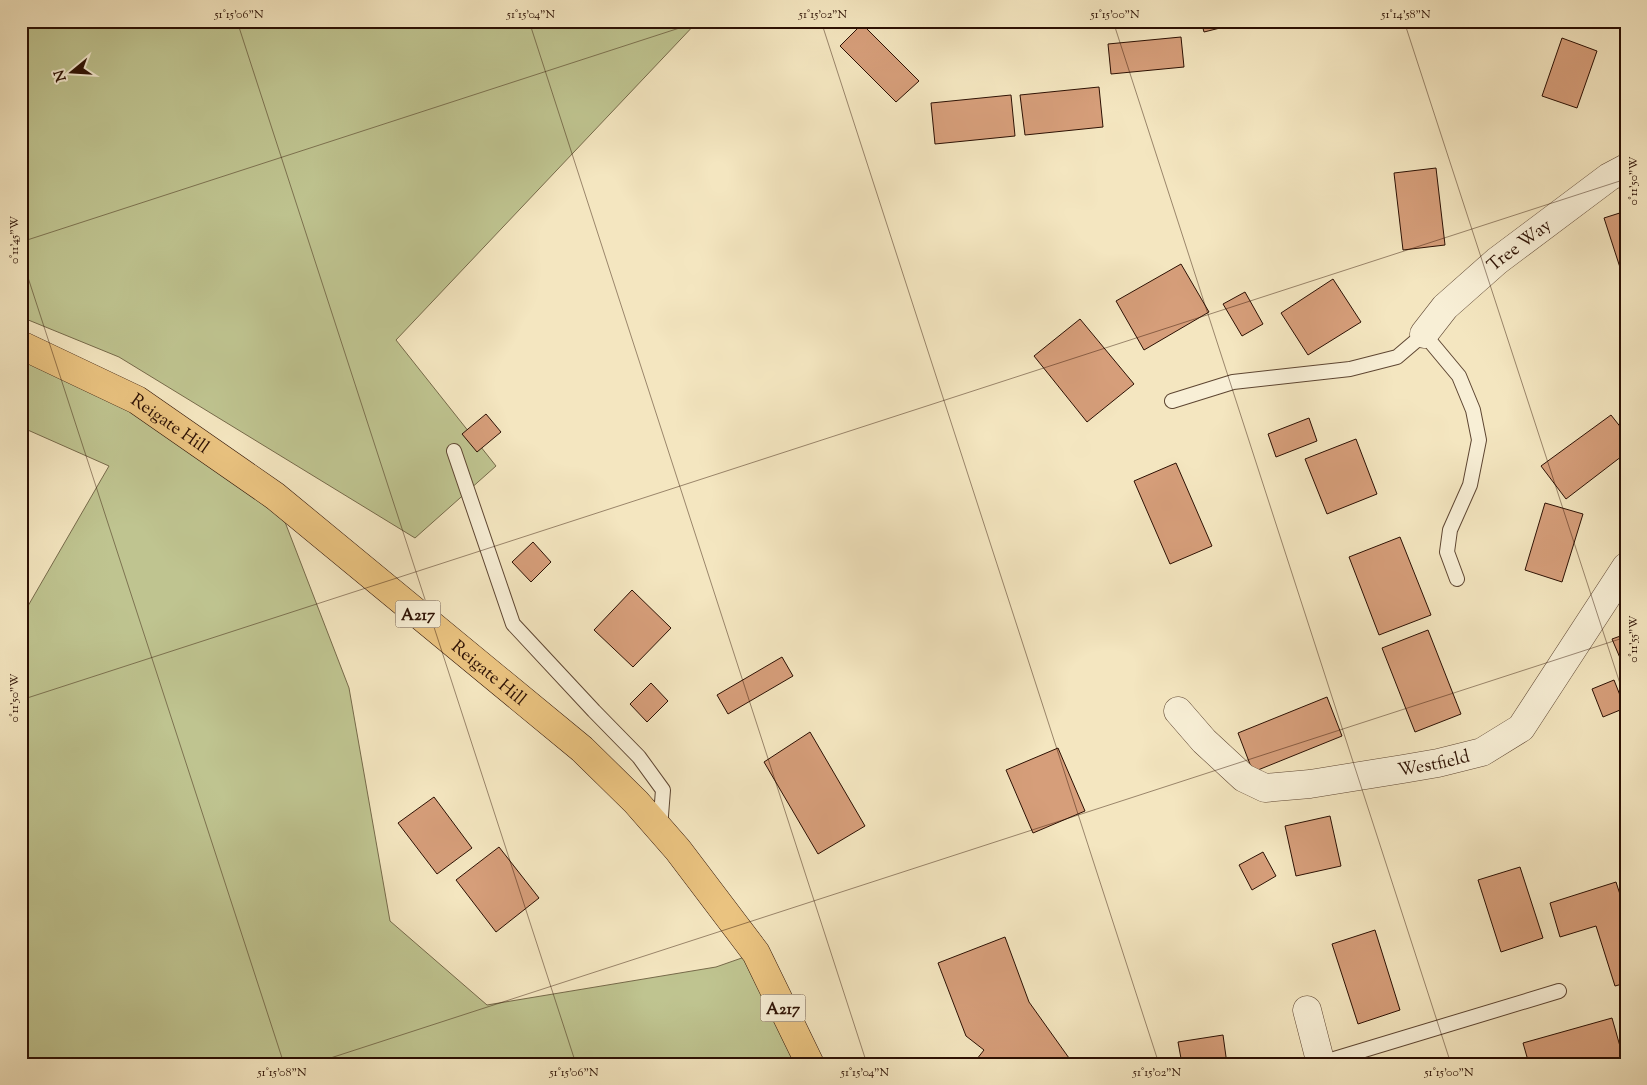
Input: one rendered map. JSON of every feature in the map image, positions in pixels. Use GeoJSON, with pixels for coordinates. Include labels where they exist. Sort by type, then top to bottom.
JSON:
{"type":"FeatureCollection","features":[{"type":"Feature","properties":{"kind":"main road","name":"Reigate Hill"},"geometry":{"type":"LineString","coordinates":[[21,345],[137,400],[275,496],[582,749],[660,828],[756,953],[810,1064]]}},
{"type":"Feature","properties":{"kind":"street","name":"Tree Way"},"geometry":{"type":"LineString","coordinates":[[1424,334],[1446,307],[1497,261],[1609,177],[1626,168]]}},
{"type":"Feature","properties":{"kind":"street","name":"Westfield"},"geometry":{"type":"LineString","coordinates":[[1178,711],[1204,741],[1244,778],[1265,788],[1310,784],[1403,769],[1482,752],[1521,728],[1626,567]]}},
{"type":"Feature","properties":{"kind":"street"},"geometry":{"type":"LineString","coordinates":[[1307,1010],[1321,1064]]}},
{"type":"Feature","properties":{"kind":"lane"},"geometry":{"type":"LineString","coordinates":[[1172,401],[1233,382],[1350,369],[1388,359],[1397,356],[1424,334],[1459,376],[1473,410],[1479,440],[1470,485],[1450,530],[1447,552],[1456,579]]}},
{"type":"Feature","properties":{"kind":"lane"},"geometry":{"type":"LineString","coordinates":[[454,451],[513,624],[594,712],[639,757],[663,790],[660,828]]}},
{"type":"Feature","properties":{"kind":"lane"},"geometry":{"type":"LineString","coordinates":[[1321,1064],[1558,991]]}},
{"type":"Feature","properties":{"kind":"green space"},"geometry":{"type":"Polygon","coordinates":[[[21,21],[698,21],[396,340],[496,466],[415,538],[119,357],[21,317],[21,21]]]}},
{"type":"Feature","properties":{"kind":"green space"},"geometry":{"type":"Polygon","coordinates":[[[21,345],[275,496],[349,688],[390,921],[487,1005],[716,967],[756,953],[802,1064],[21,1064],[21,618],[109,466],[21,427],[21,345]]]}},
{"type":"Feature","properties":{"kind":"building"},"geometry":{"type":"Polygon","coordinates":[[[1201,21],[1248,21],[1204,32],[1201,21]]]}},
{"type":"Feature","properties":{"kind":"building"},"geometry":{"type":"Polygon","coordinates":[[[862,24],[919,81],[896,102],[840,46],[862,24]]]}},
{"type":"Feature","properties":{"kind":"building"},"geometry":{"type":"Polygon","coordinates":[[[1181,37],[1184,67],[1111,74],[1108,44],[1181,37]]]}},
{"type":"Feature","properties":{"kind":"building"},"geometry":{"type":"Polygon","coordinates":[[[1562,38],[1597,51],[1577,108],[1542,96],[1562,38]]]}},
{"type":"Feature","properties":{"kind":"building"},"geometry":{"type":"Polygon","coordinates":[[[1099,87],[1103,127],[1025,135],[1020,95],[1099,87]]]}},
{"type":"Feature","properties":{"kind":"building"},"geometry":{"type":"Polygon","coordinates":[[[1011,95],[1015,136],[935,144],[931,103],[1011,95]]]}},
{"type":"Feature","properties":{"kind":"building"},"geometry":{"type":"Polygon","coordinates":[[[1436,168],[1445,245],[1403,250],[1394,173],[1436,168]]]}},
{"type":"Feature","properties":{"kind":"building"},"geometry":{"type":"Polygon","coordinates":[[[1626,211],[1626,286],[1604,218],[1626,211]]]}},
{"type":"Feature","properties":{"kind":"building"},"geometry":{"type":"Polygon","coordinates":[[[1181,264],[1209,312],[1144,350],[1116,301],[1181,264]]]}},
{"type":"Feature","properties":{"kind":"building"},"geometry":{"type":"Polygon","coordinates":[[[1333,279],[1361,322],[1308,355],[1281,313],[1333,279]]]}},
{"type":"Feature","properties":{"kind":"building"},"geometry":{"type":"Polygon","coordinates":[[[1245,292],[1263,324],[1242,336],[1223,304],[1245,292]]]}},
{"type":"Feature","properties":{"kind":"building"},"geometry":{"type":"Polygon","coordinates":[[[1080,319],[1134,384],[1087,422],[1034,356],[1080,319]]]}},
{"type":"Feature","properties":{"kind":"building"},"geometry":{"type":"Polygon","coordinates":[[[486,414],[501,432],[477,452],[462,434],[486,414]]]}},
{"type":"Feature","properties":{"kind":"building"},"geometry":{"type":"Polygon","coordinates":[[[1611,415],[1626,434],[1626,453],[1566,499],[1541,466],[1611,415]]]}},
{"type":"Feature","properties":{"kind":"building"},"geometry":{"type":"Polygon","coordinates":[[[1309,418],[1317,441],[1276,457],[1268,434],[1309,418]]]}},
{"type":"Feature","properties":{"kind":"building"},"geometry":{"type":"Polygon","coordinates":[[[1356,439],[1377,494],[1327,514],[1305,459],[1356,439]]]}},
{"type":"Feature","properties":{"kind":"building"},"geometry":{"type":"Polygon","coordinates":[[[1176,463],[1212,546],[1170,564],[1134,481],[1176,463]]]}},
{"type":"Feature","properties":{"kind":"building"},"geometry":{"type":"Polygon","coordinates":[[[1545,503],[1583,514],[1562,582],[1525,570],[1545,503]]]}},
{"type":"Feature","properties":{"kind":"building"},"geometry":{"type":"Polygon","coordinates":[[[1400,537],[1431,615],[1379,635],[1349,557],[1400,537]]]}},
{"type":"Feature","properties":{"kind":"building"},"geometry":{"type":"Polygon","coordinates":[[[533,542],[551,562],[531,582],[512,562],[533,542]]]}},
{"type":"Feature","properties":{"kind":"building"},"geometry":{"type":"Polygon","coordinates":[[[632,590],[671,628],[633,667],[594,630],[632,590]]]}},
{"type":"Feature","properties":{"kind":"building"},"geometry":{"type":"Polygon","coordinates":[[[1428,630],[1461,714],[1415,732],[1382,648],[1428,630]]]}},
{"type":"Feature","properties":{"kind":"building"},"geometry":{"type":"Polygon","coordinates":[[[1626,634],[1626,672],[1612,639],[1626,634]]]}},
{"type":"Feature","properties":{"kind":"building"},"geometry":{"type":"Polygon","coordinates":[[[782,657],[793,676],[728,714],[717,695],[782,657]]]}},
{"type":"Feature","properties":{"kind":"building"},"geometry":{"type":"Polygon","coordinates":[[[1614,680],[1625,708],[1603,717],[1592,689],[1614,680]]]}},
{"type":"Feature","properties":{"kind":"building"},"geometry":{"type":"Polygon","coordinates":[[[651,683],[668,701],[647,722],[630,704],[651,683]]]}},
{"type":"Feature","properties":{"kind":"building"},"geometry":{"type":"Polygon","coordinates":[[[1327,697],[1342,736],[1253,772],[1238,733],[1327,697]]]}},
{"type":"Feature","properties":{"kind":"building"},"geometry":{"type":"Polygon","coordinates":[[[810,732],[865,826],[818,854],[764,762],[810,732]]]}},
{"type":"Feature","properties":{"kind":"building"},"geometry":{"type":"Polygon","coordinates":[[[1058,748],[1085,811],[1033,833],[1006,770],[1058,748]]]}},
{"type":"Feature","properties":{"kind":"building"},"geometry":{"type":"Polygon","coordinates":[[[434,797],[472,848],[437,874],[398,823],[434,797]]]}},
{"type":"Feature","properties":{"kind":"building"},"geometry":{"type":"Polygon","coordinates":[[[1330,816],[1341,866],[1296,876],[1285,826],[1330,816]]]}},
{"type":"Feature","properties":{"kind":"building"},"geometry":{"type":"Polygon","coordinates":[[[499,847],[539,898],[496,932],[456,880],[499,847]]]}},
{"type":"Feature","properties":{"kind":"building"},"geometry":{"type":"Polygon","coordinates":[[[1263,852],[1276,876],[1252,890],[1239,865],[1263,852]]]}},
{"type":"Feature","properties":{"kind":"building"},"geometry":{"type":"Polygon","coordinates":[[[1520,867],[1543,938],[1501,952],[1478,880],[1520,867]]]}},
{"type":"Feature","properties":{"kind":"building"},"geometry":{"type":"Polygon","coordinates":[[[1616,882],[1626,913],[1626,983],[1615,986],[1596,926],[1560,937],[1550,903],[1616,882]]]}},
{"type":"Feature","properties":{"kind":"building"},"geometry":{"type":"Polygon","coordinates":[[[1375,930],[1400,1010],[1358,1024],[1332,944],[1375,930]]]}},
{"type":"Feature","properties":{"kind":"building"},"geometry":{"type":"Polygon","coordinates":[[[1005,937],[1029,1002],[1069,1058],[1061,1064],[973,1064],[984,1050],[966,1036],[938,963],[1005,937]]]}},
{"type":"Feature","properties":{"kind":"building"},"geometry":{"type":"Polygon","coordinates":[[[1612,1018],[1625,1064],[1529,1064],[1523,1043],[1612,1018]]]}},
{"type":"Feature","properties":{"kind":"building"},"geometry":{"type":"Polygon","coordinates":[[[1223,1035],[1227,1064],[1182,1064],[1178,1042],[1223,1035]]]}}]}
